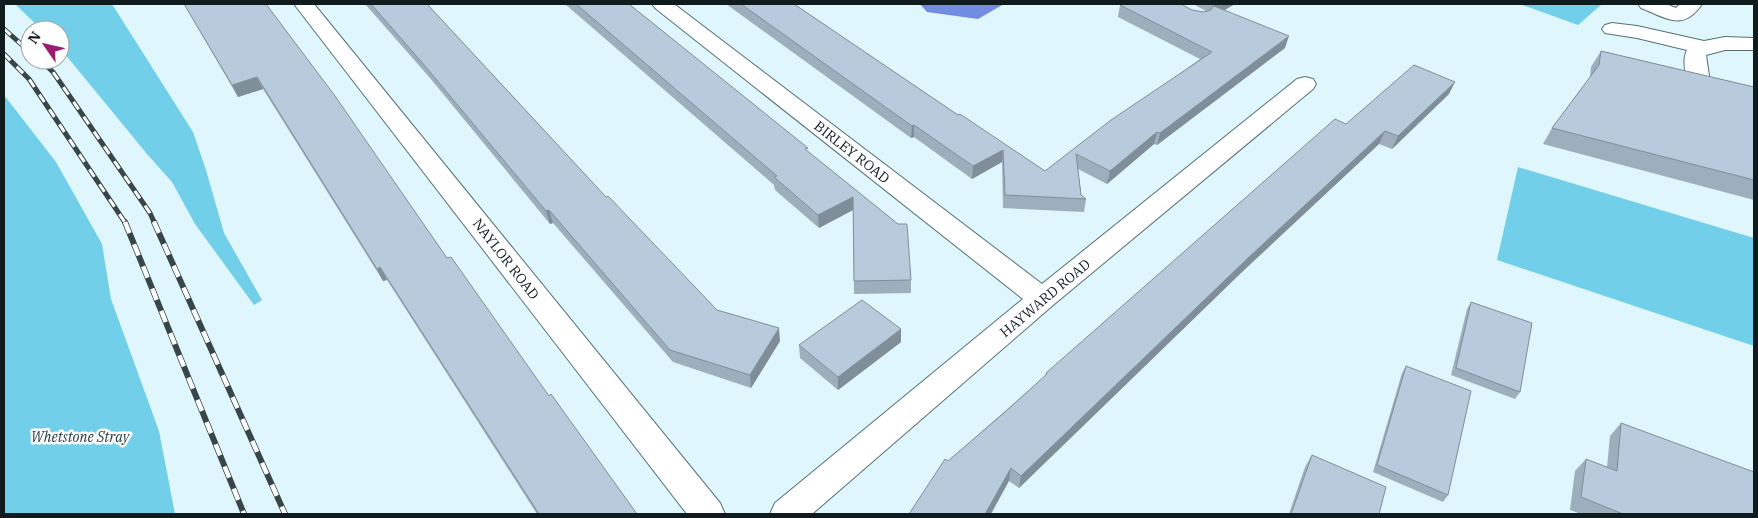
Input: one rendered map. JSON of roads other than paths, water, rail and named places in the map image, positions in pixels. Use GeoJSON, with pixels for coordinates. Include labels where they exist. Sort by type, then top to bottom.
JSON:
{"type":"FeatureCollection","features":[{"type":"Feature","properties":{"kind":"street","name":"NAYLOR ROAD"},"geometry":{"type":"LineString","coordinates":[[304,4],[708,514]]}},
{"type":"Feature","properties":{"kind":"street","name":"BIRLEY ROAD"},"geometry":{"type":"LineString","coordinates":[[662,4],[1042,299]]}},
{"type":"Feature","properties":{"kind":"street"},"geometry":{"type":"LineString","coordinates":[[1648,4],[1679,16],[1692,4]]}},
{"type":"Feature","properties":{"kind":"street"},"geometry":{"type":"LineString","coordinates":[[1612,30],[1637,32],[1703,47],[1754,44]]}},
{"type":"Feature","properties":{"kind":"street"},"geometry":{"type":"LineString","coordinates":[[1699,82],[1696,56],[1697,51],[1703,47]]}},
{"type":"Feature","properties":{"kind":"street","name":"HAYWARD ROAD"},"geometry":{"type":"LineString","coordinates":[[787,514],[1042,299],[1305,84]]}},
{"type":"Feature","properties":{"kind":"railway"},"geometry":{"type":"LineString","coordinates":[[4,29],[20,43]]}},
{"type":"Feature","properties":{"kind":"railway"},"geometry":{"type":"LineString","coordinates":[[4,54],[29,79],[126,223]]}},
{"type":"Feature","properties":{"kind":"railway"},"geometry":{"type":"LineString","coordinates":[[51,70],[150,213],[155,224]]}},
{"type":"Feature","properties":{"kind":"railway"},"geometry":{"type":"LineString","coordinates":[[154,222],[285,514]]}},
{"type":"Feature","properties":{"kind":"railway"},"geometry":{"type":"LineString","coordinates":[[126,223],[244,514]]}},
{"type":"Feature","properties":{"kind":"park label","name":"Whetstone Stray"},"geometry":{"type":"Point","coordinates":[80,437]}}]}
